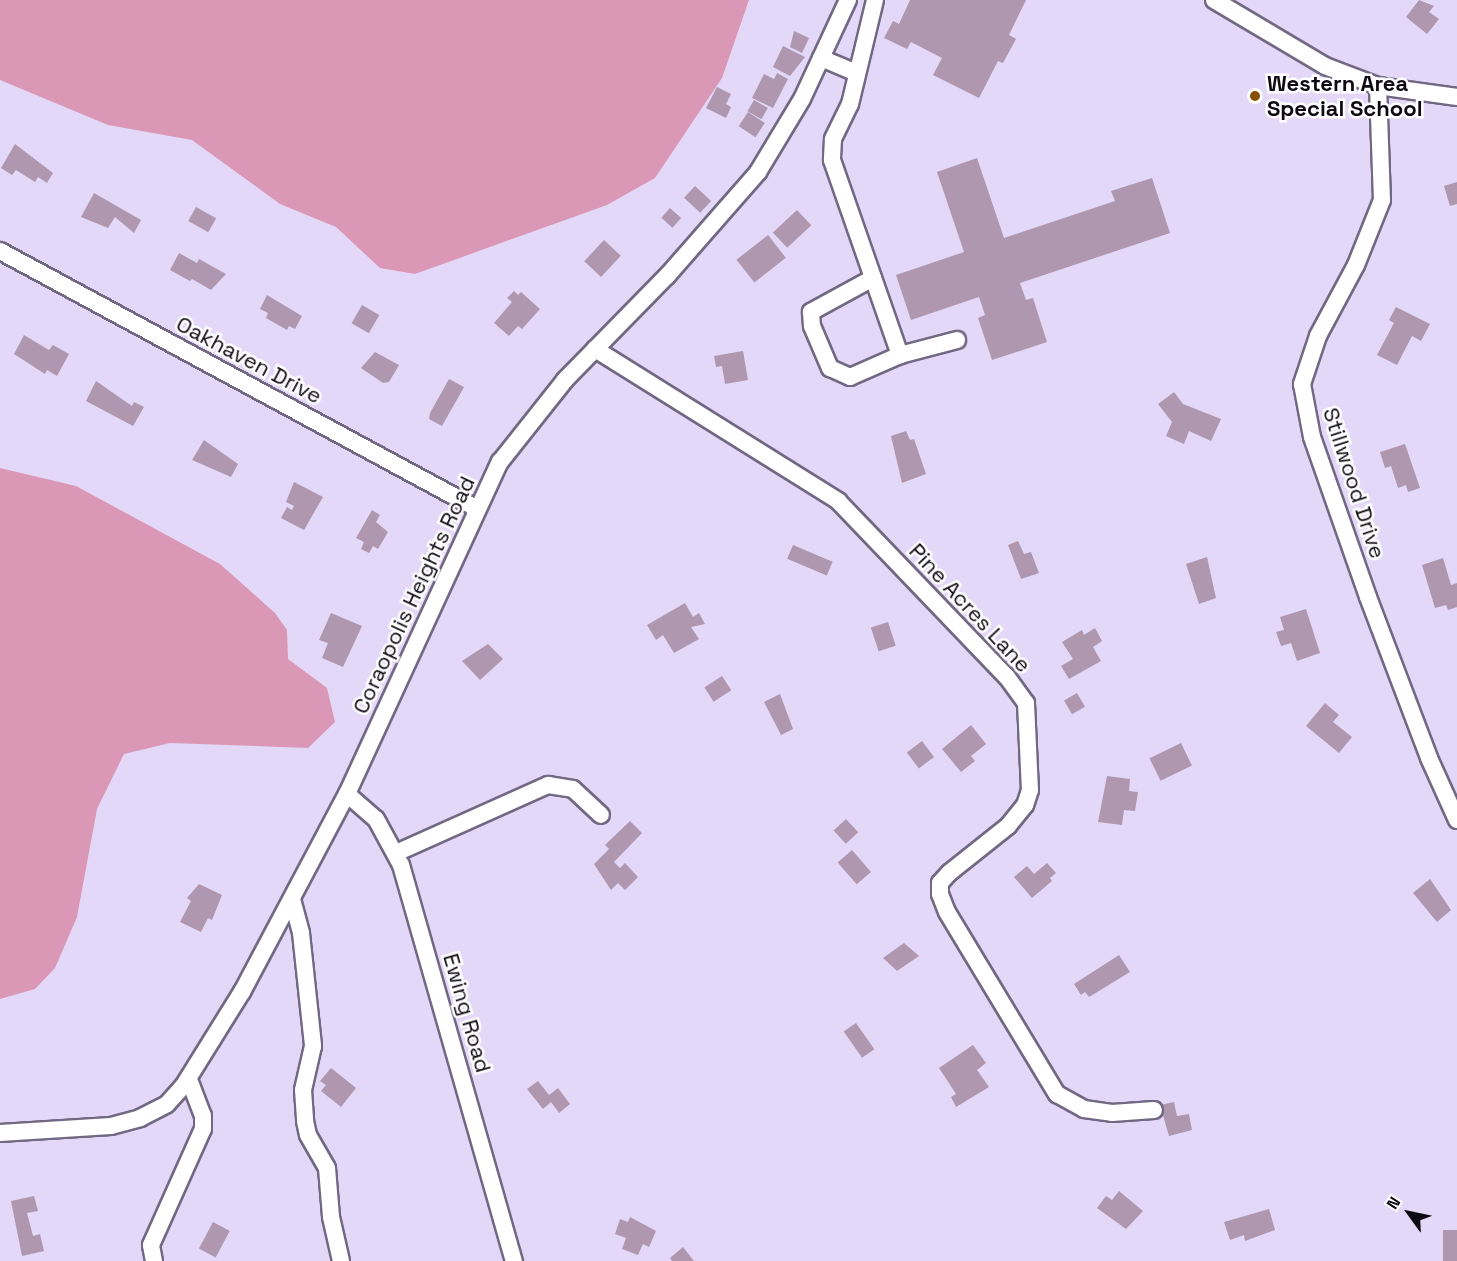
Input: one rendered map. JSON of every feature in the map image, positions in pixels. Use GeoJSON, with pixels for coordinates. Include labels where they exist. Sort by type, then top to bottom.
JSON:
{"type":"FeatureCollection","features":[{"type":"Feature","properties":{"kind":"street","name":"Coraopolis Heights Road"},"geometry":{"type":"LineString","coordinates":[[0,1133],[111,1126],[140,1118],[167,1104],[189,1079],[221,1030],[347,794],[476,508],[500,462],[532,419],[758,172],[821,58],[848,0]]}},
{"type":"Feature","properties":{"kind":"street"},"geometry":{"type":"LineString","coordinates":[[875,0],[850,104],[833,139],[832,160],[900,356]]}},
{"type":"Feature","properties":{"kind":"street"},"geometry":{"type":"LineString","coordinates":[[1214,0],[1325,66],[1378,86],[1457,97]]}},
{"type":"Feature","properties":{"kind":"street"},"geometry":{"type":"LineString","coordinates":[[821,58],[857,73]]}},
{"type":"Feature","properties":{"kind":"street","name":"Stillwood Drive"},"geometry":{"type":"LineString","coordinates":[[1378,86],[1382,200],[1356,265],[1318,336],[1302,384],[1312,437],[1368,597],[1429,758],[1457,819]]}},
{"type":"Feature","properties":{"kind":"street","name":"Oakhaven Drive"},"geometry":{"type":"LineString","coordinates":[[0,251],[476,508]]}},
{"type":"Feature","properties":{"kind":"street"},"geometry":{"type":"LineString","coordinates":[[873,278],[811,312],[812,326],[830,368],[850,376],[900,356],[957,340]]}},
{"type":"Feature","properties":{"kind":"street","name":"Pine Acres Lane"},"geometry":{"type":"LineString","coordinates":[[595,349],[838,501],[1007,677],[1026,703],[1030,790],[1025,805],[1008,826],[948,873],[940,884],[940,894],[947,912],[1057,1094],[1093,1110],[1112,1113],[1154,1110]]}},
{"type":"Feature","properties":{"kind":"street"},"geometry":{"type":"LineString","coordinates":[[396,853],[548,785],[573,789],[601,815]]}},
{"type":"Feature","properties":{"kind":"street","name":"Ewing Road"},"geometry":{"type":"LineString","coordinates":[[347,794],[376,819],[396,853],[514,1261]]}},
{"type":"Feature","properties":{"kind":"street"},"geometry":{"type":"LineString","coordinates":[[292,899],[301,933],[313,1046],[303,1090],[305,1120],[308,1135],[327,1168],[331,1217],[341,1261]]}},
{"type":"Feature","properties":{"kind":"street"},"geometry":{"type":"LineString","coordinates":[[154,1261],[151,1245],[203,1129],[203,1116],[189,1079]]}},
{"type":"Feature","properties":{"kind":"shaded area"},"geometry":{"type":"Polygon","coordinates":[[[0,0],[749,0],[722,78],[655,178],[607,205],[415,274],[380,268],[336,227],[280,204],[192,140],[108,125],[0,80],[0,0]]]}},
{"type":"Feature","properties":{"kind":"shaded area"},"geometry":{"type":"Polygon","coordinates":[[[0,468],[76,486],[220,564],[275,613],[287,630],[288,659],[327,688],[335,722],[308,748],[170,743],[124,754],[97,809],[77,917],[55,968],[35,989],[0,999],[0,468]]]}},
{"type":"Feature","properties":{"kind":"building"},"geometry":{"type":"Polygon","coordinates":[[[910,0],[1026,0],[1009,35],[1016,39],[1003,63],[998,61],[979,98],[933,75],[942,58],[911,42],[907,49],[884,38],[893,21],[899,24],[910,0]]]}},
{"type":"Feature","properties":{"kind":"building"},"geometry":{"type":"Polygon","coordinates":[[[1419,0],[1434,6],[1429,12],[1439,19],[1427,34],[1406,17],[1419,0]]]}},
{"type":"Feature","properties":{"kind":"building"},"geometry":{"type":"Polygon","coordinates":[[[794,31],[809,38],[802,53],[790,47],[794,31]]]}},
{"type":"Feature","properties":{"kind":"building"},"geometry":{"type":"Polygon","coordinates":[[[783,46],[805,57],[790,76],[773,67],[783,46]]]}},
{"type":"Feature","properties":{"kind":"building"},"geometry":{"type":"Polygon","coordinates":[[[777,73],[788,79],[773,108],[752,98],[764,74],[774,79],[777,73]]]}},
{"type":"Feature","properties":{"kind":"building"},"geometry":{"type":"Polygon","coordinates":[[[717,87],[731,94],[726,104],[731,107],[726,118],[706,108],[717,87]]]}},
{"type":"Feature","properties":{"kind":"building"},"geometry":{"type":"Polygon","coordinates":[[[754,100],[768,108],[761,119],[748,111],[754,100]]]}},
{"type":"Feature","properties":{"kind":"building"},"geometry":{"type":"Polygon","coordinates":[[[748,112],[765,123],[756,137],[739,126],[748,112]]]}},
{"type":"Feature","properties":{"kind":"building"},"geometry":{"type":"Polygon","coordinates":[[[15,144],[53,173],[47,183],[38,177],[35,182],[16,170],[12,175],[1,168],[15,144]]]}},
{"type":"Feature","properties":{"kind":"building"},"geometry":{"type":"Polygon","coordinates":[[[977,158],[1004,238],[1115,201],[1111,191],[1152,178],[1170,233],[1020,283],[1026,300],[1033,298],[1047,342],[992,360],[978,318],[985,315],[979,297],[911,320],[896,275],[964,252],[937,172],[977,158]]]}},
{"type":"Feature","properties":{"kind":"building"},"geometry":{"type":"Polygon","coordinates":[[[1457,182],[1457,204],[1450,206],[1444,186],[1457,182]]]}},
{"type":"Feature","properties":{"kind":"building"},"geometry":{"type":"Polygon","coordinates":[[[695,186],[711,201],[700,213],[684,198],[695,186]]]}},
{"type":"Feature","properties":{"kind":"building"},"geometry":{"type":"Polygon","coordinates":[[[94,193],[141,220],[134,233],[115,217],[108,228],[81,217],[94,193]]]}},
{"type":"Feature","properties":{"kind":"building"},"geometry":{"type":"Polygon","coordinates":[[[196,207],[216,218],[208,232],[188,221],[196,207]]]}},
{"type":"Feature","properties":{"kind":"building"},"geometry":{"type":"Polygon","coordinates":[[[670,208],[681,218],[672,228],[661,218],[670,208]]]}},
{"type":"Feature","properties":{"kind":"building"},"geometry":{"type":"Polygon","coordinates":[[[797,210],[811,225],[787,248],[773,233],[797,210]]]}},
{"type":"Feature","properties":{"kind":"building"},"geometry":{"type":"Polygon","coordinates":[[[768,235],[786,258],[754,282],[736,260],[768,235]]]}},
{"type":"Feature","properties":{"kind":"building"},"geometry":{"type":"Polygon","coordinates":[[[604,240],[621,256],[601,277],[584,261],[604,240]]]}},
{"type":"Feature","properties":{"kind":"building"},"geometry":{"type":"Polygon","coordinates":[[[179,253],[197,263],[199,259],[226,274],[211,290],[192,279],[190,281],[170,270],[179,253]]]}},
{"type":"Feature","properties":{"kind":"building"},"geometry":{"type":"Polygon","coordinates":[[[514,291],[518,295],[521,292],[540,309],[522,329],[518,326],[509,336],[494,323],[512,302],[507,298],[514,291]]]}},
{"type":"Feature","properties":{"kind":"building"},"geometry":{"type":"Polygon","coordinates":[[[267,295],[302,316],[295,329],[289,326],[287,330],[266,318],[268,313],[260,309],[267,295]]]}},
{"type":"Feature","properties":{"kind":"building"},"geometry":{"type":"Polygon","coordinates":[[[362,305],[379,315],[369,333],[352,323],[362,305]]]}},
{"type":"Feature","properties":{"kind":"building"},"geometry":{"type":"Polygon","coordinates":[[[1396,307],[1430,324],[1421,341],[1412,336],[1397,365],[1377,355],[1394,323],[1389,320],[1396,307]]]}},
{"type":"Feature","properties":{"kind":"building"},"geometry":{"type":"Polygon","coordinates":[[[24,335],[49,350],[53,345],[69,354],[57,376],[47,370],[45,374],[14,354],[24,335]]]}},
{"type":"Feature","properties":{"kind":"building"},"geometry":{"type":"Polygon","coordinates":[[[743,351],[748,380],[725,384],[722,366],[716,367],[714,356],[743,351]]]}},
{"type":"Feature","properties":{"kind":"building"},"geometry":{"type":"Polygon","coordinates":[[[375,352],[399,365],[389,382],[383,383],[361,368],[375,352]]]}},
{"type":"Feature","properties":{"kind":"building"},"geometry":{"type":"Polygon","coordinates":[[[449,379],[464,387],[442,426],[429,419],[449,379]]]}},
{"type":"Feature","properties":{"kind":"building"},"geometry":{"type":"Polygon","coordinates":[[[96,381],[132,406],[134,402],[144,407],[133,426],[86,401],[96,381]]]}},
{"type":"Feature","properties":{"kind":"building"},"geometry":{"type":"Polygon","coordinates":[[[1174,392],[1183,404],[1221,419],[1211,441],[1189,431],[1184,444],[1166,436],[1172,422],[1158,404],[1174,392]]]}},
{"type":"Feature","properties":{"kind":"building"},"geometry":{"type":"Polygon","coordinates":[[[906,431],[910,440],[914,439],[926,474],[902,483],[891,436],[906,431]]]}},
{"type":"Feature","properties":{"kind":"building"},"geometry":{"type":"Polygon","coordinates":[[[204,440],[238,464],[231,477],[192,460],[204,440]]]}},
{"type":"Feature","properties":{"kind":"building"},"geometry":{"type":"Polygon","coordinates":[[[1405,444],[1420,488],[1408,492],[1406,485],[1398,488],[1391,466],[1385,468],[1380,452],[1405,444]]]}},
{"type":"Feature","properties":{"kind":"building"},"geometry":{"type":"Polygon","coordinates":[[[294,482],[323,497],[304,530],[281,518],[287,507],[292,510],[294,506],[286,502],[294,482]]]}},
{"type":"Feature","properties":{"kind":"building"},"geometry":{"type":"Polygon","coordinates":[[[372,510],[380,515],[376,522],[388,532],[378,549],[373,546],[369,553],[361,549],[364,542],[356,538],[372,510]]]}},
{"type":"Feature","properties":{"kind":"building"},"geometry":{"type":"Polygon","coordinates":[[[1018,541],[1024,554],[1031,552],[1039,573],[1021,579],[1008,545],[1018,541]]]}},
{"type":"Feature","properties":{"kind":"building"},"geometry":{"type":"Polygon","coordinates":[[[793,545],[833,562],[827,576],[787,559],[793,545]]]}},
{"type":"Feature","properties":{"kind":"building"},"geometry":{"type":"Polygon","coordinates":[[[1207,557],[1216,598],[1199,604],[1186,564],[1207,557]]]}},
{"type":"Feature","properties":{"kind":"building"},"geometry":{"type":"Polygon","coordinates":[[[1443,558],[1451,585],[1457,583],[1457,607],[1448,610],[1446,605],[1435,608],[1422,565],[1443,558]]]}},
{"type":"Feature","properties":{"kind":"building"},"geometry":{"type":"Polygon","coordinates":[[[685,603],[693,617],[699,613],[705,624],[691,627],[699,639],[674,653],[663,635],[656,640],[647,625],[685,603]]]}},
{"type":"Feature","properties":{"kind":"building"},"geometry":{"type":"Polygon","coordinates":[[[1306,609],[1320,653],[1297,661],[1291,643],[1281,646],[1276,632],[1284,630],[1280,617],[1306,609]]]}},
{"type":"Feature","properties":{"kind":"building"},"geometry":{"type":"Polygon","coordinates":[[[331,613],[362,626],[343,667],[322,658],[328,643],[319,640],[331,613]]]}},
{"type":"Feature","properties":{"kind":"building"},"geometry":{"type":"Polygon","coordinates":[[[888,622],[896,646],[879,651],[871,628],[888,622]]]}},
{"type":"Feature","properties":{"kind":"building"},"geometry":{"type":"Polygon","coordinates":[[[1095,628],[1102,641],[1093,647],[1101,661],[1069,679],[1061,666],[1073,659],[1062,642],[1082,630],[1084,635],[1095,628]]]}},
{"type":"Feature","properties":{"kind":"building"},"geometry":{"type":"Polygon","coordinates":[[[488,644],[503,659],[480,680],[462,661],[488,644]]]}},
{"type":"Feature","properties":{"kind":"building"},"geometry":{"type":"Polygon","coordinates":[[[722,676],[731,690],[714,702],[704,687],[722,676]]]}},
{"type":"Feature","properties":{"kind":"building"},"geometry":{"type":"Polygon","coordinates":[[[1077,693],[1085,707],[1072,714],[1064,700],[1077,693]]]}},
{"type":"Feature","properties":{"kind":"building"},"geometry":{"type":"Polygon","coordinates":[[[780,694],[793,729],[781,735],[764,702],[780,694]]]}},
{"type":"Feature","properties":{"kind":"building"},"geometry":{"type":"Polygon","coordinates":[[[1325,703],[1339,715],[1333,722],[1352,737],[1339,753],[1306,726],[1325,703]]]}},
{"type":"Feature","properties":{"kind":"building"},"geometry":{"type":"Polygon","coordinates":[[[971,725],[986,744],[971,756],[975,761],[961,772],[942,749],[971,725]]]}},
{"type":"Feature","properties":{"kind":"building"},"geometry":{"type":"Polygon","coordinates":[[[922,741],[934,757],[919,768],[907,752],[922,741]]]}},
{"type":"Feature","properties":{"kind":"building"},"geometry":{"type":"Polygon","coordinates":[[[1181,743],[1192,765],[1161,781],[1150,758],[1181,743]]]}},
{"type":"Feature","properties":{"kind":"building"},"geometry":{"type":"Polygon","coordinates":[[[1107,776],[1130,779],[1129,791],[1138,792],[1135,811],[1124,810],[1122,825],[1098,822],[1107,776]]]}},
{"type":"Feature","properties":{"kind":"building"},"geometry":{"type":"Polygon","coordinates":[[[846,819],[858,832],[846,844],[834,831],[846,819]]]}},
{"type":"Feature","properties":{"kind":"building"},"geometry":{"type":"Polygon","coordinates":[[[630,821],[642,833],[614,862],[620,868],[625,863],[638,877],[625,890],[618,883],[611,890],[594,864],[609,849],[605,845],[630,821]]]}},
{"type":"Feature","properties":{"kind":"building"},"geometry":{"type":"Polygon","coordinates":[[[852,850],[871,872],[857,884],[838,862],[852,850]]]}},
{"type":"Feature","properties":{"kind":"building"},"geometry":{"type":"Polygon","coordinates":[[[1047,863],[1056,873],[1050,878],[1052,881],[1032,898],[1014,877],[1027,866],[1034,874],[1047,863]]]}},
{"type":"Feature","properties":{"kind":"building"},"geometry":{"type":"Polygon","coordinates":[[[1430,879],[1451,910],[1437,922],[1413,893],[1430,879]]]}},
{"type":"Feature","properties":{"kind":"building"},"geometry":{"type":"Polygon","coordinates":[[[199,884],[222,895],[212,920],[208,918],[201,932],[180,922],[191,901],[187,898],[199,884]]]}},
{"type":"Feature","properties":{"kind":"building"},"geometry":{"type":"Polygon","coordinates":[[[904,943],[919,956],[897,971],[883,958],[904,943]]]}},
{"type":"Feature","properties":{"kind":"building"},"geometry":{"type":"Polygon","coordinates":[[[1119,955],[1130,972],[1089,997],[1085,992],[1081,995],[1074,984],[1119,955]]]}},
{"type":"Feature","properties":{"kind":"building"},"geometry":{"type":"Polygon","coordinates":[[[856,1023],[874,1049],[862,1058],[844,1032],[856,1023]]]}},
{"type":"Feature","properties":{"kind":"building"},"geometry":{"type":"Polygon","coordinates":[[[973,1045],[986,1063],[977,1070],[989,1087],[956,1107],[951,1097],[956,1094],[939,1068],[973,1045]]]}},
{"type":"Feature","properties":{"kind":"building"},"geometry":{"type":"Polygon","coordinates":[[[331,1068],[356,1088],[341,1107],[321,1091],[326,1085],[320,1081],[331,1068]]]}},
{"type":"Feature","properties":{"kind":"building"},"geometry":{"type":"Polygon","coordinates":[[[538,1081],[549,1095],[558,1088],[570,1104],[559,1113],[551,1102],[543,1109],[527,1089],[538,1081]]]}},
{"type":"Feature","properties":{"kind":"building"},"geometry":{"type":"Polygon","coordinates":[[[1174,1102],[1177,1116],[1189,1114],[1192,1130],[1169,1136],[1160,1105],[1174,1102]]]}},
{"type":"Feature","properties":{"kind":"building"},"geometry":{"type":"Polygon","coordinates":[[[1119,1191],[1143,1211],[1126,1229],[1097,1208],[1106,1196],[1112,1200],[1119,1191]]]}},
{"type":"Feature","properties":{"kind":"building"},"geometry":{"type":"Polygon","coordinates":[[[34,1196],[38,1211],[27,1213],[33,1236],[40,1234],[44,1251],[22,1256],[11,1201],[34,1196]]]}},
{"type":"Feature","properties":{"kind":"building"},"geometry":{"type":"Polygon","coordinates":[[[1269,1209],[1275,1230],[1245,1241],[1244,1235],[1230,1240],[1224,1222],[1269,1209]]]}},
{"type":"Feature","properties":{"kind":"building"},"geometry":{"type":"Polygon","coordinates":[[[630,1217],[656,1231],[649,1247],[643,1244],[638,1255],[622,1249],[626,1238],[615,1234],[620,1219],[628,1222],[630,1217]]]}},
{"type":"Feature","properties":{"kind":"building"},"geometry":{"type":"Polygon","coordinates":[[[213,1222],[230,1231],[216,1257],[199,1248],[213,1222]]]}},
{"type":"Feature","properties":{"kind":"building"},"geometry":{"type":"Polygon","coordinates":[[[1443,1230],[1457,1230],[1457,1261],[1443,1261],[1443,1230]]]}},
{"type":"Feature","properties":{"kind":"building"},"geometry":{"type":"Polygon","coordinates":[[[683,1247],[694,1261],[672,1261],[670,1258],[683,1247]]]}},
{"type":"Feature","properties":{"kind":"place","name":"Western Area Special School"},"geometry":{"type":"Point","coordinates":[1255,96]}}]}
